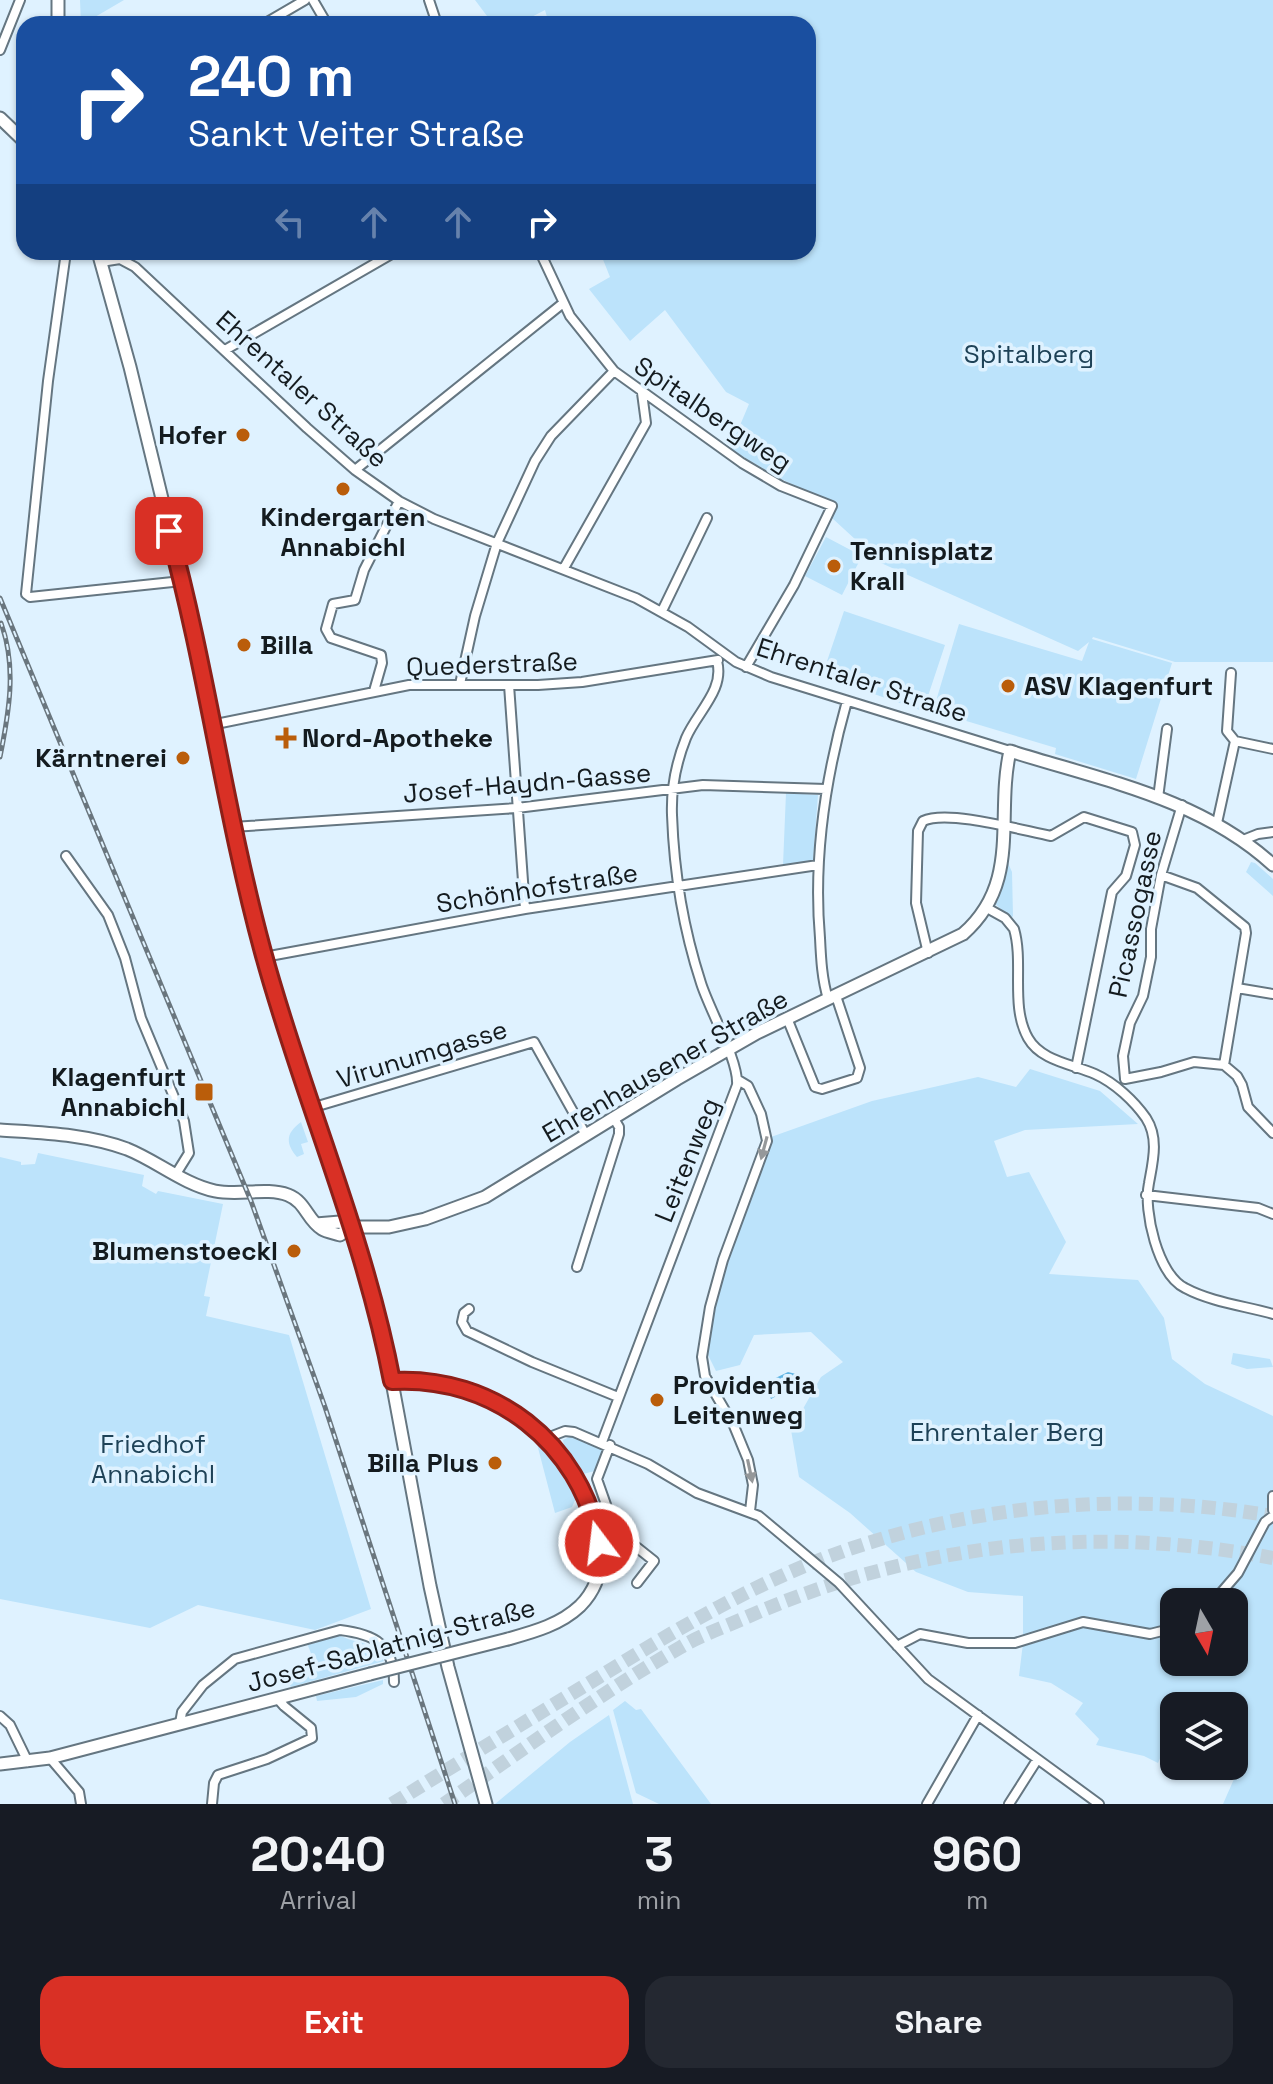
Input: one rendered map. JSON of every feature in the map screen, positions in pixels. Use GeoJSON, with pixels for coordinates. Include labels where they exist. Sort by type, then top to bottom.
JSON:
{"type":"FeatureCollection","features":[{"type":"Feature","properties":{"kind":"main road"},"geometry":{"type":"LineString","coordinates":[[0,118],[16,133]]}},
{"type":"Feature","properties":{"kind":"main road"},"geometry":{"type":"LineString","coordinates":[[101,260],[182,581],[232,827],[264,957],[372,1289],[433,1599],[486,1804]]}},
{"type":"Feature","properties":{"kind":"main road"},"geometry":{"type":"LineString","coordinates":[[987,908],[1003,858],[1005,774],[1010,751],[1182,805],[1243,840],[1273,865]]}},
{"type":"Feature","properties":{"kind":"main road","name":"Ehrenhausener Straße"},"geometry":{"type":"LineString","coordinates":[[176,1174],[216,1191],[284,1194],[299,1202],[316,1224],[340,1222],[351,1227],[389,1227],[471,1204],[613,1117],[787,1018],[963,934],[987,908]]}},
{"type":"Feature","properties":{"kind":"main road"},"geometry":{"type":"LineString","coordinates":[[0,1130],[66,1134],[100,1141],[126,1149],[176,1174]]}},
{"type":"Feature","properties":{"kind":"main road","name":"Josef-Sablatnig-Straße"},"geometry":{"type":"LineString","coordinates":[[0,1764],[50,1758],[508,1639],[555,1624],[580,1606],[593,1586],[600,1559],[596,1527],[582,1487],[547,1438],[505,1406],[476,1393],[445,1383],[392,1381]]}},
{"type":"Feature","properties":{"kind":"street"},"geometry":{"type":"LineString","coordinates":[[0,50],[20,0]]}},
{"type":"Feature","properties":{"kind":"street"},"geometry":{"type":"LineString","coordinates":[[278,16],[305,0]]}},
{"type":"Feature","properties":{"kind":"street"},"geometry":{"type":"LineString","coordinates":[[65,260],[48,381],[26,594],[30,597],[94,592],[182,581]]}},
{"type":"Feature","properties":{"kind":"street","name":"Ehrentaler Straße"},"geometry":{"type":"LineString","coordinates":[[127,260],[307,428],[355,470],[399,501],[434,519],[564,568],[662,611],[746,667],[1010,751]]}},
{"type":"Feature","properties":{"kind":"street"},"geometry":{"type":"LineString","coordinates":[[225,350],[381,260]]}},
{"type":"Feature","properties":{"kind":"street","name":"Spitalbergweg"},"geometry":{"type":"LineString","coordinates":[[543,260],[562,304],[614,371],[742,463],[781,486],[832,506],[801,572],[746,667]]}},
{"type":"Feature","properties":{"kind":"street"},"geometry":{"type":"LineString","coordinates":[[355,470],[562,304]]}},
{"type":"Feature","properties":{"kind":"street"},"geometry":{"type":"LineString","coordinates":[[460,684],[475,616],[497,543],[535,461],[551,436],[614,371]]}},
{"type":"Feature","properties":{"kind":"street"},"geometry":{"type":"LineString","coordinates":[[564,568],[646,423],[642,393]]}},
{"type":"Feature","properties":{"kind":"street"},"geometry":{"type":"LineString","coordinates":[[374,691],[382,663],[381,655],[331,638],[326,629],[333,604],[355,600],[364,570],[399,501]]}},
{"type":"Feature","properties":{"kind":"street"},"geometry":{"type":"LineString","coordinates":[[662,611],[707,518]]}},
{"type":"Feature","properties":{"kind":"street"},"geometry":{"type":"LineString","coordinates":[[717,661],[723,652]]}},
{"type":"Feature","properties":{"kind":"street","name":"Quederstraße"},"geometry":{"type":"LineString","coordinates":[[211,725],[409,685],[582,682],[717,661]]}},
{"type":"Feature","properties":{"kind":"street","name":"Leitenweg"},"geometry":{"type":"LineString","coordinates":[[637,1583],[654,1561],[615,1530],[597,1479],[618,1397],[738,1080],[700,981],[682,916],[673,842],[672,789],[676,767],[688,735],[717,686],[720,678],[717,661]]}},
{"type":"Feature","properties":{"kind":"street"},"geometry":{"type":"LineString","coordinates":[[1231,673],[1227,731],[1235,741],[1273,749]]}},
{"type":"Feature","properties":{"kind":"street"},"geometry":{"type":"LineString","coordinates":[[509,685],[525,909]]}},
{"type":"Feature","properties":{"kind":"street"},"geometry":{"type":"LineString","coordinates":[[787,1018],[815,1087],[822,1089],[857,1078],[860,1068],[823,980],[818,865],[826,789],[847,701]]}},
{"type":"Feature","properties":{"kind":"street"},"geometry":{"type":"LineString","coordinates":[[1158,798],[1167,729]]}},
{"type":"Feature","properties":{"kind":"street"},"geometry":{"type":"LineString","coordinates":[[1217,823],[1235,741]]}},
{"type":"Feature","properties":{"kind":"street","name":"Josef-Haydn-Gasse"},"geometry":{"type":"LineString","coordinates":[[232,827],[517,808],[703,785],[826,789]]}},
{"type":"Feature","properties":{"kind":"street","name":"Picassogasse"},"geometry":{"type":"LineString","coordinates":[[1125,1079],[1123,1056],[1130,1023],[1143,996],[1161,875],[1182,805]]}},
{"type":"Feature","properties":{"kind":"street"},"geometry":{"type":"LineString","coordinates":[[928,953],[916,903],[915,876],[920,825],[929,818],[1006,824],[1051,836],[1079,818],[1089,817],[1126,828],[1134,836],[1135,845],[1126,876],[1112,892],[1076,1068]]}},
{"type":"Feature","properties":{"kind":"street"},"geometry":{"type":"LineString","coordinates":[[1243,840],[1273,832]]}},
{"type":"Feature","properties":{"kind":"street"},"geometry":{"type":"LineString","coordinates":[[66,856],[108,915],[125,958],[141,1018],[184,1121],[189,1153],[176,1174]]}},
{"type":"Feature","properties":{"kind":"street","name":"Schönhofstraße"},"geometry":{"type":"LineString","coordinates":[[264,957],[525,909],[818,865]]}},
{"type":"Feature","properties":{"kind":"street"},"geometry":{"type":"LineString","coordinates":[[1161,875],[1197,888],[1245,927],[1224,1065]]}},
{"type":"Feature","properties":{"kind":"street"},"geometry":{"type":"LineString","coordinates":[[987,908],[1005,918],[1016,935],[1021,1020],[1027,1037],[1039,1053],[1095,1074],[1116,1087],[1135,1105],[1153,1132],[1154,1158],[1146,1195],[1150,1226],[1158,1249],[1176,1282],[1203,1295],[1273,1314]]}},
{"type":"Feature","properties":{"kind":"street"},"geometry":{"type":"LineString","coordinates":[[1237,988],[1273,994]]}},
{"type":"Feature","properties":{"kind":"street","name":"Virunumgasse"},"geometry":{"type":"LineString","coordinates":[[311,1108],[534,1042],[586,1135]]}},
{"type":"Feature","properties":{"kind":"street"},"geometry":{"type":"LineString","coordinates":[[1116,1087],[1125,1079],[1194,1062],[1224,1065],[1237,1076],[1248,1107],[1273,1133]]}},
{"type":"Feature","properties":{"kind":"street"},"geometry":{"type":"LineString","coordinates":[[738,1080],[748,1086],[761,1114],[767,1141],[723,1260],[710,1307],[702,1357],[705,1376],[734,1426],[748,1460],[753,1485],[750,1511]]}},
{"type":"Feature","properties":{"kind":"street"},"geometry":{"type":"LineString","coordinates":[[577,1267],[620,1131],[613,1117]]}},
{"type":"Feature","properties":{"kind":"street"},"geometry":{"type":"LineString","coordinates":[[1146,1195],[1258,1208],[1273,1214]]}},
{"type":"Feature","properties":{"kind":"street"},"geometry":{"type":"LineString","coordinates":[[469,1309],[464,1313],[462,1322],[467,1331],[618,1397]]}},
{"type":"Feature","properties":{"kind":"street"},"geometry":{"type":"LineString","coordinates":[[547,1438],[565,1431],[606,1444],[697,1493],[750,1511],[839,1583],[928,1679],[1099,1804]]}},
{"type":"Feature","properties":{"kind":"street"},"geometry":{"type":"LineString","coordinates":[[1273,1496],[1273,1510]]}},
{"type":"Feature","properties":{"kind":"street"},"geometry":{"type":"LineString","coordinates":[[1225,1588],[1238,1573],[1265,1522],[1273,1516]]}},
{"type":"Feature","properties":{"kind":"street"},"geometry":{"type":"LineString","coordinates":[[897,1646],[920,1634],[968,1643],[1015,1643],[1083,1622],[1128,1632],[1160,1632]]}},
{"type":"Feature","properties":{"kind":"street"},"geometry":{"type":"LineString","coordinates":[[180,1723],[182,1712],[203,1685],[235,1659],[340,1630],[356,1632],[380,1642],[390,1658],[394,1682]]}},
{"type":"Feature","properties":{"kind":"street"},"geometry":{"type":"LineString","coordinates":[[212,1804],[218,1775],[267,1759],[312,1738],[311,1728],[277,1698]]}},
{"type":"Feature","properties":{"kind":"street"},"geometry":{"type":"LineString","coordinates":[[927,1804],[978,1715]]}},
{"type":"Feature","properties":{"kind":"street"},"geometry":{"type":"LineString","coordinates":[[0,1716],[10,1725],[28,1762]]}},
{"type":"Feature","properties":{"kind":"street"},"geometry":{"type":"LineString","coordinates":[[50,1758],[79,1792],[81,1804]]}},
{"type":"Feature","properties":{"kind":"street"},"geometry":{"type":"LineString","coordinates":[[1009,1804],[1037,1760]]}},
{"type":"Feature","properties":{"kind":"green space"},"geometry":{"type":"Polygon","coordinates":[[[80,0],[124,0],[97,16],[81,16],[80,0]]]}},
{"type":"Feature","properties":{"kind":"green space","name":"Spitalberg"},"geometry":{"type":"Polygon","coordinates":[[[475,0],[1273,0],[1273,662],[1175,662],[1093,637],[1172,663],[1136,779],[1055,754],[1056,748],[933,711],[959,624],[1082,661],[1089,642],[1078,651],[881,563],[832,518],[837,505],[781,479],[730,449],[749,404],[726,392],[665,310],[630,341],[589,289],[610,277],[603,260],[816,260],[816,16],[547,16],[545,10],[533,16],[487,16],[475,0]]]}},
{"type":"Feature","properties":{"kind":"green space","name":"Tennisplatz Krall"},"geometry":{"type":"Polygon","coordinates":[[[826,537],[862,556],[842,595],[805,576],[826,537]]]}},
{"type":"Feature","properties":{"kind":"green space"},"geometry":{"type":"Polygon","coordinates":[[[844,611],[945,645],[923,711],[822,676],[844,611]]]}},
{"type":"Feature","properties":{"kind":"green space"},"geometry":{"type":"Polygon","coordinates":[[[786,793],[818,795],[813,861],[783,865],[786,793]]]}},
{"type":"Feature","properties":{"kind":"green space"},"geometry":{"type":"Polygon","coordinates":[[[1251,862],[1273,879],[1273,896],[1246,872],[1251,862]]]}},
{"type":"Feature","properties":{"kind":"green space"},"geometry":{"type":"Polygon","coordinates":[[[1008,863],[1012,872],[1011,918],[994,903],[1008,863]]]}},
{"type":"Feature","properties":{"kind":"green space","name":"Ehrentaler Berg"},"geometry":{"type":"Polygon","coordinates":[[[1030,1069],[1100,1091],[1138,1124],[1025,1130],[994,1141],[1007,1177],[1029,1172],[1066,1242],[1049,1274],[1138,1280],[1164,1318],[1172,1359],[1205,1384],[1273,1416],[1273,1804],[1223,1804],[1234,1780],[1248,1780],[1248,1692],[1160,1692],[1158,1763],[1144,1756],[1096,1745],[1099,1739],[1075,1714],[1083,1703],[1051,1683],[1019,1676],[1023,1596],[968,1592],[916,1572],[850,1513],[799,1477],[791,1430],[821,1377],[843,1362],[811,1332],[754,1335],[740,1365],[716,1371],[707,1353],[712,1309],[720,1278],[771,1137],[872,1101],[978,1077],[1016,1087],[1030,1069]]]}},
{"type":"Feature","properties":{"kind":"green space"},"geometry":{"type":"Polygon","coordinates":[[[301,1122],[308,1142],[301,1144],[304,1154],[297,1157],[290,1147],[289,1138],[301,1122]]]}},
{"type":"Feature","properties":{"kind":"green space","name":"Friedhof Annabichl"},"geometry":{"type":"Polygon","coordinates":[[[38,1153],[144,1175],[142,1186],[156,1194],[158,1191],[223,1204],[204,1296],[210,1297],[206,1316],[289,1335],[371,1609],[315,1630],[198,1605],[150,1628],[0,1599],[0,1157],[21,1162],[21,1165],[35,1164],[38,1153]]]}},
{"type":"Feature","properties":{"kind":"green space"},"geometry":{"type":"Polygon","coordinates":[[[1233,1353],[1270,1359],[1273,1367],[1247,1369],[1231,1364],[1233,1353]]]}},
{"type":"Feature","properties":{"kind":"green space"},"geometry":{"type":"Polygon","coordinates":[[[571,1436],[600,1447],[603,1453],[595,1471],[583,1474],[564,1447],[563,1440],[571,1436]]]}},
{"type":"Feature","properties":{"kind":"green space"},"geometry":{"type":"Polygon","coordinates":[[[537,1444],[555,1464],[576,1498],[572,1507],[555,1513],[537,1444]]]}},
{"type":"Feature","properties":{"kind":"green space"},"geometry":{"type":"Polygon","coordinates":[[[339,1635],[370,1646],[384,1661],[291,1687],[287,1681],[305,1671],[304,1667],[315,1664],[307,1643],[339,1635]]]}},
{"type":"Feature","properties":{"kind":"green space"},"geometry":{"type":"Polygon","coordinates":[[[383,1680],[383,1684],[356,1697],[317,1701],[316,1696],[383,1680]]]}},
{"type":"Feature","properties":{"kind":"green space"},"geometry":{"type":"Polygon","coordinates":[[[625,1701],[636,1710],[641,1709],[711,1804],[659,1804],[636,1793],[613,1710],[625,1701]]]}},
{"type":"Feature","properties":{"kind":"green space"},"geometry":{"type":"Polygon","coordinates":[[[609,1715],[633,1804],[495,1804],[570,1742],[609,1715]]]}},
{"type":"Feature","properties":{"kind":"water"},"geometry":{"type":"Polygon","coordinates":[[[788,1372],[796,1374],[797,1385],[771,1399],[761,1385],[788,1372]]]}},
{"type":"Feature","properties":{"kind":"tunnel"},"geometry":{"type":"LineString","coordinates":[[392,1804],[698,1618],[802,1567],[858,1546],[974,1517],[1034,1508],[1154,1504],[1273,1516]]}},
{"type":"Feature","properties":{"kind":"tunnel"},"geometry":{"type":"LineString","coordinates":[[444,1804],[591,1703],[689,1643],[810,1592],[875,1572],[940,1557],[1006,1547],[1072,1542],[1138,1542],[1273,1558]]}},
{"type":"Feature","properties":{"kind":"railway"},"geometry":{"type":"LineString","coordinates":[[0,598],[251,1201],[325,1407],[455,1804]]}},
{"type":"Feature","properties":{"kind":"railway"},"geometry":{"type":"LineString","coordinates":[[0,757],[10,673],[1,623]]}},
{"type":"Feature","properties":{"kind":"place","name":"Hofer"},"geometry":{"type":"Point","coordinates":[243,435]}},
{"type":"Feature","properties":{"kind":"place","name":"Kindergarten Annabichl"},"geometry":{"type":"Point","coordinates":[343,489]}},
{"type":"Feature","properties":{"kind":"place","name":"Tennisplatz Krall"},"geometry":{"type":"Point","coordinates":[834,566]}},
{"type":"Feature","properties":{"kind":"place","name":"Billa"},"geometry":{"type":"Point","coordinates":[244,645]}},
{"type":"Feature","properties":{"kind":"place","name":"ASV Klagenfurt"},"geometry":{"type":"Point","coordinates":[1008,686]}},
{"type":"Feature","properties":{"kind":"place","name":"Nord-Apotheke"},"geometry":{"type":"Point","coordinates":[286,738]}},
{"type":"Feature","properties":{"kind":"place","name":"Kärntnerei"},"geometry":{"type":"Point","coordinates":[183,758]}},
{"type":"Feature","properties":{"kind":"place","name":"Klagenfurt Annabichl"},"geometry":{"type":"Point","coordinates":[204,1092]}},
{"type":"Feature","properties":{"kind":"place","name":"Blumenstoeckl"},"geometry":{"type":"Point","coordinates":[294,1251]}},
{"type":"Feature","properties":{"kind":"place","name":"Providentia Leitenweg"},"geometry":{"type":"Point","coordinates":[657,1400]}},
{"type":"Feature","properties":{"kind":"place","name":"Billa Plus"},"geometry":{"type":"Point","coordinates":[495,1463]}},
{"type":"Feature","properties":{"kind":"route"},"geometry":{"type":"LineString","coordinates":[[169,531],[257,932],[372,1289],[392,1381],[445,1383],[505,1406],[531,1424],[547,1438],[573,1471],[591,1510],[599,1543]]}}]}
